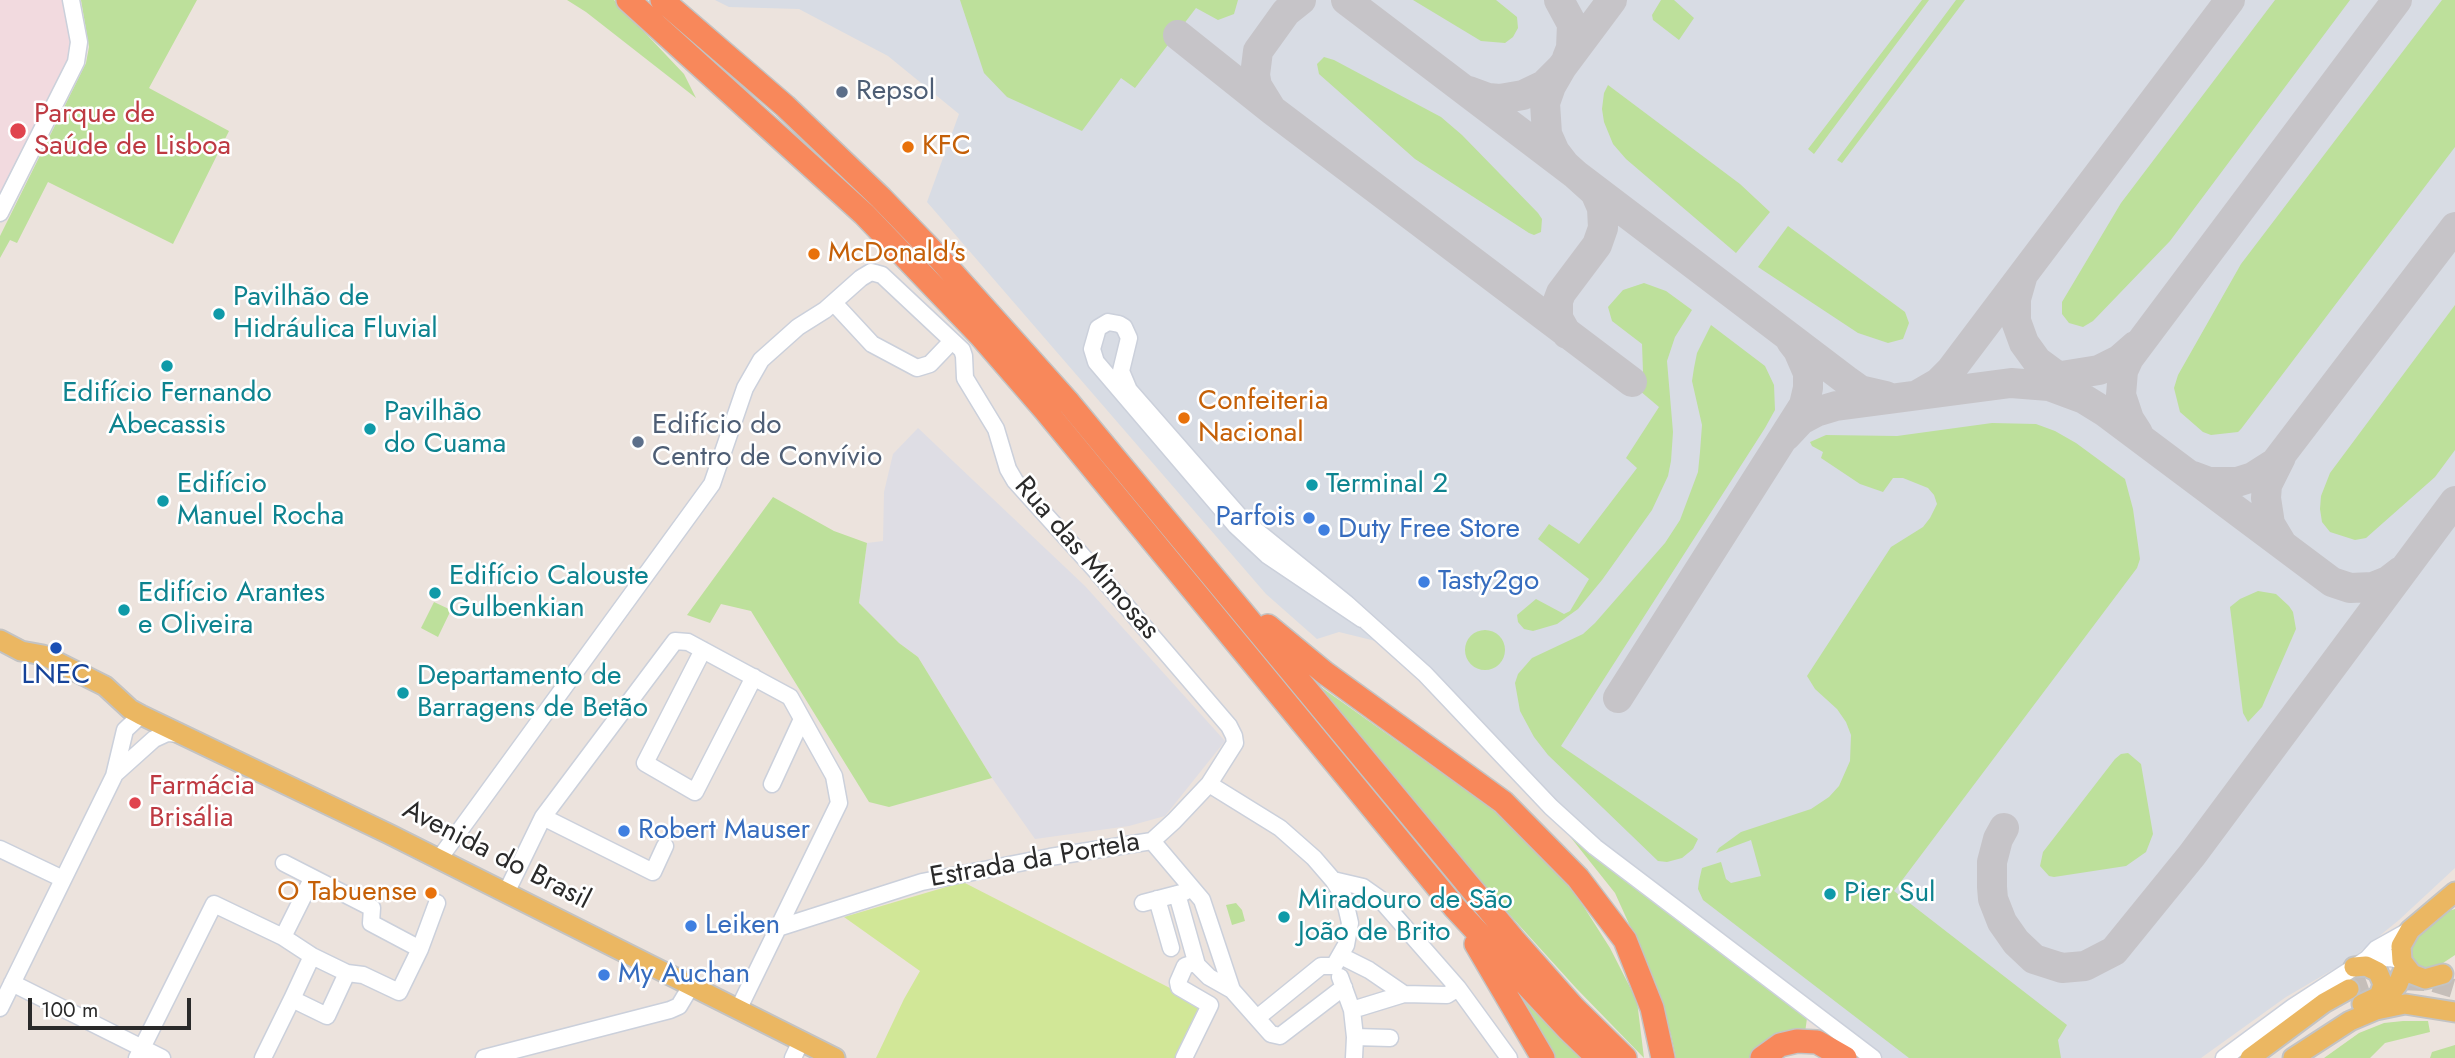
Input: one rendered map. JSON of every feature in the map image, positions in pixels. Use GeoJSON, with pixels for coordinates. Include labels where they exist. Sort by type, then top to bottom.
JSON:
{"type":"FeatureCollection","features":[{"type":"Feature","properties":{"kind":"highway"},"geometry":{"type":"LineString","coordinates":[[628,0],[864,214],[980,335],[1045,410],[1455,908],[1598,1058]]}},
{"type":"Feature","properties":{"kind":"highway"},"geometry":{"type":"LineString","coordinates":[[662,0],[777,99],[881,198],[940,259],[1069,402],[1514,940],[1574,1008],[1625,1058]]}},
{"type":"Feature","properties":{"kind":"highway"},"geometry":{"type":"LineString","coordinates":[[1228,592],[1325,673],[1503,802],[1554,852],[1578,878],[1625,940],[1652,1008],[1663,1058]]}},
{"type":"Feature","properties":{"kind":"highway"},"geometry":{"type":"LineString","coordinates":[[1455,908],[1543,1058]]}},
{"type":"Feature","properties":{"kind":"highway"},"geometry":{"type":"LineString","coordinates":[[1762,1058],[1780,1045],[1797,1041],[1817,1042],[1845,1058]]}},
{"type":"Feature","properties":{"kind":"main road","name":"Avenida do Brasil"},"geometry":{"type":"LineString","coordinates":[[0,640],[21,651],[43,655],[105,686],[136,712],[268,774],[738,1010],[797,1049],[835,1058]]}},
{"type":"Feature","properties":{"kind":"main road"},"geometry":{"type":"LineString","coordinates":[[2293,1058],[2378,1004],[2398,984],[2403,963],[2401,946],[2410,930],[2451,898]]}},
{"type":"Feature","properties":{"kind":"main road"},"geometry":{"type":"LineString","coordinates":[[2360,963],[2378,972],[2383,984],[2378,1004]]}},
{"type":"Feature","properties":{"kind":"main road"},"geometry":{"type":"LineString","coordinates":[[2403,963],[2412,974],[2426,979],[2449,970]]}},
{"type":"Feature","properties":{"kind":"main road"},"geometry":{"type":"LineString","coordinates":[[2276,1058],[2344,1012],[2408,998],[2449,970]]}},
{"type":"Feature","properties":{"kind":"main road"},"geometry":{"type":"LineString","coordinates":[[2250,1058],[2324,1003],[2349,989]]}},
{"type":"Feature","properties":{"kind":"main road"},"geometry":{"type":"LineString","coordinates":[[2378,1004],[2436,1007],[2455,1012]]}},
{"type":"Feature","properties":{"kind":"street"},"geometry":{"type":"LineString","coordinates":[[0,214],[76,62],[79,42],[71,0]]}},
{"type":"Feature","properties":{"kind":"street","name":"Rua das Mimosas"},"geometry":{"type":"LineString","coordinates":[[834,303],[871,272],[882,275],[952,341],[964,356],[965,377],[996,429],[1008,469],[1015,481],[1090,563],[1229,726]]}},
{"type":"Feature","properties":{"kind":"street"},"geometry":{"type":"LineString","coordinates":[[439,859],[712,484],[745,388],[761,360],[798,327],[834,303],[872,344],[917,368],[930,365],[952,341]]}},
{"type":"Feature","properties":{"kind":"street"},"geometry":{"type":"LineString","coordinates":[[1362,619],[1250,540],[1096,362],[1092,349],[1098,328],[1108,322],[1124,327],[1128,344],[1121,371],[1129,390],[1242,519],[1362,619],[1425,674],[1551,807],[1595,847],[1873,1058]]}},
{"type":"Feature","properties":{"kind":"street"},"geometry":{"type":"LineString","coordinates":[[1094,340],[1098,350],[1107,356],[1118,356],[1126,349]]}},
{"type":"Feature","properties":{"kind":"street"},"geometry":{"type":"LineString","coordinates":[[506,893],[543,817],[675,641],[688,642],[790,697],[834,776],[839,803],[738,1010]]}},
{"type":"Feature","properties":{"kind":"street"},"geometry":{"type":"LineString","coordinates":[[703,650],[645,763],[695,792],[754,677]]}},
{"type":"Feature","properties":{"kind":"street"},"geometry":{"type":"LineString","coordinates":[[125,764],[141,733],[136,712]]}},
{"type":"Feature","properties":{"kind":"street"},"geometry":{"type":"LineString","coordinates":[[0,1008],[114,776],[125,730],[136,712]]}},
{"type":"Feature","properties":{"kind":"street"},"geometry":{"type":"LineString","coordinates":[[772,784],[802,719]]}},
{"type":"Feature","properties":{"kind":"street","name":"Estrada da Portela"},"geometry":{"type":"LineString","coordinates":[[778,928],[922,882],[1050,857],[1152,841],[1209,784],[1235,743],[1229,726]]}},
{"type":"Feature","properties":{"kind":"street"},"geometry":{"type":"LineString","coordinates":[[114,776],[160,736],[172,733],[184,736]]}},
{"type":"Feature","properties":{"kind":"street"},"geometry":{"type":"LineString","coordinates":[[1209,784],[1280,828],[1314,858],[1344,897],[1350,923],[1346,944],[1337,961],[1352,1010],[1354,1058]]}},
{"type":"Feature","properties":{"kind":"street"},"geometry":{"type":"LineString","coordinates":[[543,817],[653,873],[665,846]]}},
{"type":"Feature","properties":{"kind":"street"},"geometry":{"type":"LineString","coordinates":[[1152,841],[1195,889],[1208,912],[1233,990]]}},
{"type":"Feature","properties":{"kind":"street"},"geometry":{"type":"LineString","coordinates":[[0,849],[63,879]]}},
{"type":"Feature","properties":{"kind":"street"},"geometry":{"type":"LineString","coordinates":[[284,863],[372,908],[371,923],[420,949]]}},
{"type":"Feature","properties":{"kind":"street"},"geometry":{"type":"LineString","coordinates":[[283,937],[312,879]]}},
{"type":"Feature","properties":{"kind":"street"},"geometry":{"type":"LineString","coordinates":[[1333,880],[1363,887],[1380,899],[1458,988],[1509,1058]]}},
{"type":"Feature","properties":{"kind":"street"},"geometry":{"type":"LineString","coordinates":[[1171,948],[1150,901],[1195,889]]}},
{"type":"Feature","properties":{"kind":"street"},"geometry":{"type":"LineString","coordinates":[[1177,894],[1197,965],[1209,977],[1233,990],[1271,1034],[1277,1037],[1344,986]]}},
{"type":"Feature","properties":{"kind":"street"},"geometry":{"type":"LineString","coordinates":[[139,1053],[214,904],[283,937],[312,956],[399,992],[420,949],[437,903]]}},
{"type":"Feature","properties":{"kind":"street"},"geometry":{"type":"LineString","coordinates":[[2224,1058],[2384,944],[2410,930]]}},
{"type":"Feature","properties":{"kind":"street"},"geometry":{"type":"LineString","coordinates":[[263,1058],[312,956]]}},
{"type":"Feature","properties":{"kind":"street"},"geometry":{"type":"LineString","coordinates":[[2360,963],[2391,958],[2403,963]]}},
{"type":"Feature","properties":{"kind":"street"},"geometry":{"type":"LineString","coordinates":[[1257,1018],[1321,966],[1337,961],[1369,970],[1404,994]]}},
{"type":"Feature","properties":{"kind":"street"},"geometry":{"type":"LineString","coordinates":[[1184,1058],[1210,1005],[1182,990],[1178,982],[1185,966],[1194,963],[1197,965]]}},
{"type":"Feature","properties":{"kind":"street"},"geometry":{"type":"LineString","coordinates":[[292,999],[327,1016],[348,973]]}},
{"type":"Feature","properties":{"kind":"street"},"geometry":{"type":"LineString","coordinates":[[12,984],[139,1053],[162,1058]]}},
{"type":"Feature","properties":{"kind":"street"},"geometry":{"type":"LineString","coordinates":[[484,1058],[670,1010],[679,1006],[691,986]]}},
{"type":"Feature","properties":{"kind":"street"},"geometry":{"type":"LineString","coordinates":[[1352,1010],[1404,994],[1447,995],[1458,988]]}},
{"type":"Feature","properties":{"kind":"street"},"geometry":{"type":"LineString","coordinates":[[1355,1037],[1390,1038]]}},
{"type":"Feature","properties":{"kind":"shaded area","name":"Parque de Saúde de Lisboa"},"geometry":{"type":"Polygon","coordinates":[[[0,0],[65,0],[73,43],[71,61],[0,202],[0,0]]]}},
{"type":"Feature","properties":{"kind":"shaded area"},"geometry":{"type":"Polygon","coordinates":[[[715,0],[2455,0],[2455,868],[2399,920],[2351,959],[2286,997],[2201,1058],[1883,1058],[1580,825],[1408,649],[1339,632],[1317,639],[1266,594],[927,202],[959,114],[888,56],[799,9],[729,7],[715,0]]]}},
{"type":"Feature","properties":{"kind":"shaded area"},"geometry":{"type":"Polygon","coordinates":[[[918,428],[1085,586],[1225,741],[1165,816],[1129,826],[1035,839],[992,778],[918,657],[899,643],[859,603],[867,543],[883,541],[884,492],[893,454],[918,428]]]}},
{"type":"Feature","properties":{"kind":"green space"},"geometry":{"type":"Polygon","coordinates":[[[81,0],[197,0],[149,88],[229,131],[173,244],[48,182],[17,243],[10,240],[0,258],[0,236],[86,63],[89,47],[81,0]]]}},
{"type":"Feature","properties":{"kind":"green space"},"geometry":{"type":"Polygon","coordinates":[[[567,0],[614,0],[684,74],[696,98],[586,12],[567,0]]]}},
{"type":"Feature","properties":{"kind":"green space"},"geometry":{"type":"Polygon","coordinates":[[[960,0],[1238,0],[1234,14],[1218,20],[1196,8],[1135,88],[1121,78],[1082,131],[1007,97],[984,73],[960,0]]]}},
{"type":"Feature","properties":{"kind":"green space"},"geometry":{"type":"Polygon","coordinates":[[[1413,0],[1496,0],[1517,17],[1518,28],[1513,37],[1505,43],[1481,41],[1413,0]]]}},
{"type":"Feature","properties":{"kind":"green space"},"geometry":{"type":"Polygon","coordinates":[[[1661,0],[1674,0],[1694,18],[1679,40],[1653,20],[1652,15],[1661,0]]]}},
{"type":"Feature","properties":{"kind":"green space"},"geometry":{"type":"Polygon","coordinates":[[[1922,0],[1929,0],[1814,154],[1808,149],[1922,0]]]}},
{"type":"Feature","properties":{"kind":"green space"},"geometry":{"type":"Polygon","coordinates":[[[1956,0],[1965,0],[1842,163],[1837,160],[1956,0]]]}},
{"type":"Feature","properties":{"kind":"green space"},"geometry":{"type":"Polygon","coordinates":[[[2275,0],[2350,0],[2170,241],[2093,321],[2083,327],[2069,323],[2062,314],[2062,302],[2121,203],[2275,0]]]}},
{"type":"Feature","properties":{"kind":"green space"},"geometry":{"type":"Polygon","coordinates":[[[2442,0],[2455,0],[2455,147],[2241,429],[2238,432],[2211,435],[2203,432],[2180,412],[2174,388],[2178,375],[2241,264],[2442,0]]]}},
{"type":"Feature","properties":{"kind":"green space"},"geometry":{"type":"Polygon","coordinates":[[[1324,57],[1441,117],[1538,213],[1542,219],[1541,232],[1534,235],[1529,233],[1415,159],[1319,74],[1317,64],[1324,57]]]}},
{"type":"Feature","properties":{"kind":"green space"},"geometry":{"type":"Polygon","coordinates":[[[1608,85],[1740,184],[1770,212],[1736,253],[1626,159],[1613,144],[1602,109],[1608,85]]]}},
{"type":"Feature","properties":{"kind":"green space"},"geometry":{"type":"Polygon","coordinates":[[[1788,226],[1905,312],[1909,323],[1903,339],[1888,343],[1858,333],[1758,267],[1788,226]]]}},
{"type":"Feature","properties":{"kind":"green space"},"geometry":{"type":"Polygon","coordinates":[[[1644,283],[1666,291],[1692,310],[1675,337],[1667,361],[1673,432],[1668,476],[1652,510],[1578,609],[1557,624],[1533,631],[1524,629],[1518,622],[1517,615],[1536,599],[1564,614],[1570,611],[1589,579],[1538,539],[1549,524],[1579,544],[1637,468],[1626,458],[1659,407],[1633,385],[1643,372],[1642,344],[1612,321],[1608,307],[1623,290],[1644,283]]]}},
{"type":"Feature","properties":{"kind":"green space"},"geometry":{"type":"Polygon","coordinates":[[[2455,305],[2455,450],[2435,477],[2366,538],[2355,540],[2330,532],[2322,522],[2320,509],[2321,496],[2330,473],[2455,305]]]}},
{"type":"Feature","properties":{"kind":"green space"},"geometry":{"type":"Polygon","coordinates":[[[1711,325],[1765,366],[1774,385],[1775,410],[1561,746],[1698,839],[1693,849],[1682,858],[1667,862],[1658,861],[1548,755],[1534,737],[1520,711],[1515,683],[1518,674],[1532,658],[1583,634],[1595,623],[1665,543],[1680,520],[1698,472],[1702,425],[1692,381],[1697,353],[1711,325]]]}},
{"type":"Feature","properties":{"kind":"green space"},"geometry":{"type":"Polygon","coordinates":[[[1992,423],[2036,424],[2055,431],[2125,479],[2133,509],[2140,559],[2137,568],[1894,891],[2067,1025],[2058,1040],[2061,1058],[1909,1058],[1703,900],[1698,889],[1699,881],[1702,868],[1721,862],[1726,879],[1731,883],[1761,876],[1751,840],[1716,853],[1741,832],[1811,809],[1829,797],[1839,786],[1850,761],[1851,735],[1837,709],[1815,689],[1807,676],[1891,547],[1923,527],[1937,504],[1928,488],[1903,478],[1893,478],[1883,492],[1860,484],[1821,458],[1823,452],[1810,442],[1826,435],[1897,436],[1992,423]]]}},
{"type":"Feature","properties":{"kind":"green space"},"geometry":{"type":"Polygon","coordinates":[[[773,497],[834,531],[867,543],[859,603],[899,643],[918,657],[992,778],[889,807],[869,802],[751,611],[721,604],[710,623],[687,615],[773,497]]]}},
{"type":"Feature","properties":{"kind":"green space"},"geometry":{"type":"Polygon","coordinates":[[[2258,591],[2276,594],[2289,606],[2296,629],[2262,707],[2248,722],[2243,713],[2230,607],[2258,591]]]}},
{"type":"Feature","properties":{"kind":"green space"},"geometry":{"type":"Polygon","coordinates":[[[434,602],[451,610],[438,637],[421,628],[434,602]]]}},
{"type":"Feature","properties":{"kind":"green space"},"geometry":{"type":"Polygon","coordinates":[[[1485,630],[1493,631],[1499,636],[1504,642],[1504,658],[1499,664],[1493,669],[1485,670],[1477,669],[1471,664],[1466,658],[1465,650],[1466,642],[1471,636],[1477,631],[1485,630]]]}},
{"type":"Feature","properties":{"kind":"green space"},"geometry":{"type":"Polygon","coordinates":[[[1311,680],[1494,810],[1540,854],[1575,893],[1610,948],[1637,1001],[1644,1058],[1499,903],[1311,680]]]}},
{"type":"Feature","properties":{"kind":"green space"},"geometry":{"type":"Polygon","coordinates":[[[2128,753],[2141,764],[2153,834],[2146,852],[2126,866],[2049,876],[2040,866],[2043,852],[2115,759],[2128,753]]]}},
{"type":"Feature","properties":{"kind":"green space"},"geometry":{"type":"Polygon","coordinates":[[[1568,834],[1807,1018],[1805,1033],[1753,1058],[1676,1058],[1654,979],[1615,893],[1568,834]]]}},
{"type":"Feature","properties":{"kind":"green space"},"geometry":{"type":"Polygon","coordinates":[[[963,882],[1205,1006],[1178,1058],[876,1058],[920,971],[844,917],[963,882]]]}},
{"type":"Feature","properties":{"kind":"green space"},"geometry":{"type":"Polygon","coordinates":[[[1236,903],[1242,910],[1245,921],[1232,925],[1226,905],[1236,903]]]}},
{"type":"Feature","properties":{"kind":"green space"},"geometry":{"type":"Polygon","coordinates":[[[2455,909],[2455,955],[2437,967],[2427,969],[2418,965],[2410,953],[2413,938],[2445,912],[2455,909]]]}},
{"type":"Feature","properties":{"kind":"green space"},"geometry":{"type":"Polygon","coordinates":[[[1516,989],[1581,1058],[1555,1058],[1516,989]]]}},
{"type":"Feature","properties":{"kind":"green space"},"geometry":{"type":"Polygon","coordinates":[[[2428,1021],[2430,1032],[2385,1043],[2370,1058],[2324,1058],[2359,1033],[2384,1023],[2428,1021]]]}},
{"type":"Feature","properties":{"kind":"green space"},"geometry":{"type":"Polygon","coordinates":[[[2455,1045],[2455,1058],[2430,1058],[2432,1052],[2455,1045]]]}},
{"type":"Feature","properties":{"kind":"taxiway"},"geometry":{"type":"LineString","coordinates":[[1270,107],[1257,86],[1255,75],[1258,51],[1286,12],[1301,0]]}},
{"type":"Feature","properties":{"kind":"taxiway"},"geometry":{"type":"LineString","coordinates":[[1346,0],[1846,380],[1860,390],[1886,396]]}},
{"type":"Feature","properties":{"kind":"taxiway"},"geometry":{"type":"LineString","coordinates":[[1559,0],[1572,24],[1571,48],[1567,58]]}},
{"type":"Feature","properties":{"kind":"taxiway"},"geometry":{"type":"LineString","coordinates":[[1469,91],[1500,99],[1523,95],[1544,85],[1562,67],[1612,0]]}},
{"type":"Feature","properties":{"kind":"taxiway"},"geometry":{"type":"LineString","coordinates":[[1919,394],[1938,383],[1951,370],[2230,0]]}},
{"type":"Feature","properties":{"kind":"taxiway"},"geometry":{"type":"LineString","coordinates":[[2138,433],[2129,419],[2121,395],[2123,371],[2129,358],[2397,0]]}},
{"type":"Feature","properties":{"kind":"taxiway"},"geometry":{"type":"LineString","coordinates":[[1178,35],[1272,110],[1632,382]]}},
{"type":"Feature","properties":{"kind":"taxiway"},"geometry":{"type":"LineString","coordinates":[[1562,67],[1545,103],[1547,134],[1555,152],[1565,165],[1595,192],[1602,208],[1603,228],[1597,245],[1561,293],[1558,301],[1558,318],[1567,334]]}},
{"type":"Feature","properties":{"kind":"taxiway"},"geometry":{"type":"LineString","coordinates":[[2193,476],[2209,482],[2237,482],[2253,477],[2275,463],[2455,227]]}},
{"type":"Feature","properties":{"kind":"taxiway"},"geometry":{"type":"LineString","coordinates":[[2022,278],[2016,299],[2016,321],[2024,343],[2037,361],[2075,389]]}},
{"type":"Feature","properties":{"kind":"taxiway"},"geometry":{"type":"LineString","coordinates":[[1618,698],[1804,405],[1808,373],[1791,341]]}},
{"type":"Feature","properties":{"kind":"taxiway"},"geometry":{"type":"LineString","coordinates":[[2049,378],[2099,370],[2119,360],[2135,346]]}},
{"type":"Feature","properties":{"kind":"taxiway"},"geometry":{"type":"LineString","coordinates":[[1786,436],[1801,420],[1836,406],[2011,383],[2049,386],[2084,399],[2105,412],[2332,582],[2350,588],[2373,587],[2388,581],[2401,571]]}},
{"type":"Feature","properties":{"kind":"taxiway"},"geometry":{"type":"LineString","coordinates":[[2281,457],[2267,485],[2266,498],[2270,524],[2282,544]]}},
{"type":"Feature","properties":{"kind":"taxiway"},"geometry":{"type":"LineString","coordinates":[[2004,828],[1992,862],[1993,899],[2002,922],[2016,942],[2034,959],[2062,968],[2085,966],[2114,951],[2192,855],[2455,501]]}},
{"type":"Feature","properties":{"kind":"tunnel"},"geometry":{"type":"LineString","coordinates":[[2349,989],[2375,980],[2432,982],[2455,989]]}},
{"type":"Feature","properties":{"kind":"place","name":"Repsol"},"geometry":{"type":"Point","coordinates":[842,92]}},
{"type":"Feature","properties":{"kind":"place","name":"Parque de Saúde de Lisboa"},"geometry":{"type":"Point","coordinates":[18,131]}},
{"type":"Feature","properties":{"kind":"place","name":"KFC"},"geometry":{"type":"Point","coordinates":[908,147]}},
{"type":"Feature","properties":{"kind":"place","name":"McDonald's"},"geometry":{"type":"Point","coordinates":[814,254]}},
{"type":"Feature","properties":{"kind":"place","name":"Pavilhão de Hidráulica Fluvial"},"geometry":{"type":"Point","coordinates":[219,314]}},
{"type":"Feature","properties":{"kind":"place","name":"Edifício Fernando Abecassis"},"geometry":{"type":"Point","coordinates":[167,366]}},
{"type":"Feature","properties":{"kind":"place","name":"Confeiteria Nacional"},"geometry":{"type":"Point","coordinates":[1184,418]}},
{"type":"Feature","properties":{"kind":"place","name":"Pavilhão do Cuama"},"geometry":{"type":"Point","coordinates":[370,429]}},
{"type":"Feature","properties":{"kind":"place","name":"Edifício do Centro de Convívio"},"geometry":{"type":"Point","coordinates":[638,442]}},
{"type":"Feature","properties":{"kind":"place","name":"Terminal 2"},"geometry":{"type":"Point","coordinates":[1312,485]}},
{"type":"Feature","properties":{"kind":"place","name":"Edifício Manuel Rocha"},"geometry":{"type":"Point","coordinates":[163,501]}},
{"type":"Feature","properties":{"kind":"place","name":"Parfois"},"geometry":{"type":"Point","coordinates":[1309,518]}},
{"type":"Feature","properties":{"kind":"place","name":"Duty Free Store"},"geometry":{"type":"Point","coordinates":[1324,530]}},
{"type":"Feature","properties":{"kind":"place","name":"Tasty2go"},"geometry":{"type":"Point","coordinates":[1424,582]}},
{"type":"Feature","properties":{"kind":"place","name":"Edifício Calouste Gulbenkian"},"geometry":{"type":"Point","coordinates":[435,593]}},
{"type":"Feature","properties":{"kind":"place","name":"Edifício Arantes e Oliveira"},"geometry":{"type":"Point","coordinates":[124,610]}},
{"type":"Feature","properties":{"kind":"place","name":"LNEC"},"geometry":{"type":"Point","coordinates":[56,648]}},
{"type":"Feature","properties":{"kind":"place","name":"Departamento de Barragens de Betão"},"geometry":{"type":"Point","coordinates":[403,693]}},
{"type":"Feature","properties":{"kind":"place","name":"Farmácia Brisália"},"geometry":{"type":"Point","coordinates":[135,803]}},
{"type":"Feature","properties":{"kind":"place","name":"Robert Mauser"},"geometry":{"type":"Point","coordinates":[624,831]}},
{"type":"Feature","properties":{"kind":"place","name":"O Tabuense"},"geometry":{"type":"Point","coordinates":[431,893]}},
{"type":"Feature","properties":{"kind":"place","name":"Pier Sul"},"geometry":{"type":"Point","coordinates":[1830,894]}},
{"type":"Feature","properties":{"kind":"place","name":"Miradouro de São João de Brito"},"geometry":{"type":"Point","coordinates":[1284,917]}},
{"type":"Feature","properties":{"kind":"place","name":"Leiken"},"geometry":{"type":"Point","coordinates":[691,926]}},
{"type":"Feature","properties":{"kind":"place","name":"My Auchan"},"geometry":{"type":"Point","coordinates":[604,975]}}]}
